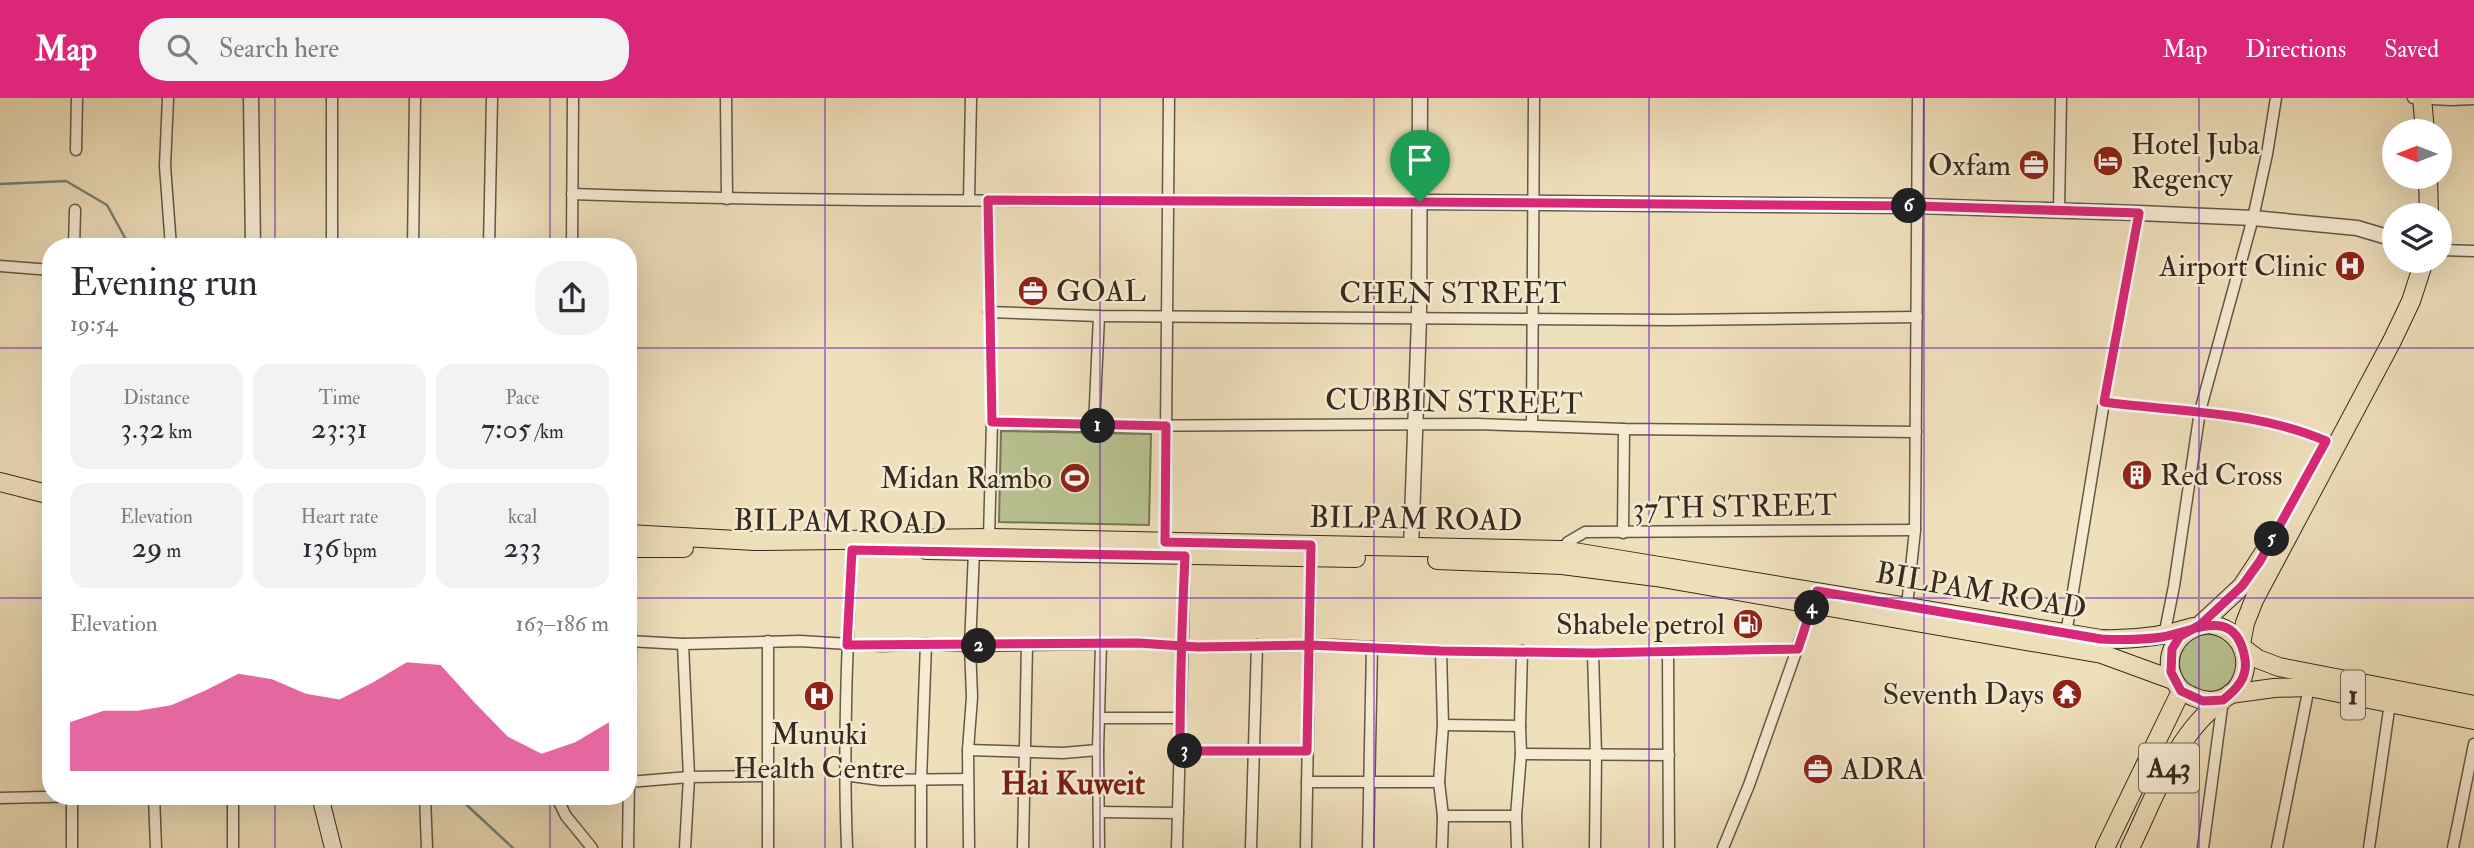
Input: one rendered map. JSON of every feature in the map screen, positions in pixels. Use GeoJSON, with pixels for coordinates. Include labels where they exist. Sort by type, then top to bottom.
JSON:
{"type":"FeatureCollection","features":[{"type":"Feature","properties":{"kind":"main road"},"geometry":{"type":"LineString","coordinates":[[2415,119],[2418,98]]}},
{"type":"Feature","properties":{"kind":"main road"},"geometry":{"type":"LineString","coordinates":[[2418,98],[2422,119]]}},
{"type":"Feature","properties":{"kind":"main road"},"geometry":{"type":"LineString","coordinates":[[2177,685],[2170,664],[2172,649],[2180,636],[2196,626],[2242,586],[2260,561],[2382,337],[2408,273]]}},
{"type":"Feature","properties":{"kind":"main road"},"geometry":{"type":"LineString","coordinates":[[2227,697],[2245,673],[2242,646],[2245,623],[2254,600],[2392,341],[2411,301],[2420,273]]}},
{"type":"Feature","properties":{"kind":"main road"},"geometry":{"type":"LineString","coordinates":[[0,482],[42,493]]}},
{"type":"Feature","properties":{"kind":"main road"},"geometry":{"type":"LineString","coordinates":[[0,494],[42,505]]}},
{"type":"Feature","properties":{"kind":"main road","name":"BILPAM ROAD"},"geometry":{"type":"LineString","coordinates":[[637,534],[755,541],[989,538],[1165,542],[1503,561],[1562,565],[1907,606],[2101,639],[2127,640],[2164,636],[2196,626]]}},
{"type":"Feature","properties":{"kind":"main road","name":"BILPAM ROAD"},"geometry":{"type":"LineString","coordinates":[[637,548],[1185,556],[1411,548],[1562,550],[2102,654],[2177,685]]}},
{"type":"Feature","properties":{"kind":"main road","name":"1"},"geometry":{"type":"LineString","coordinates":[[2196,626],[2209,624],[2228,630],[2258,659],[2279,667],[2474,705]]}},
{"type":"Feature","properties":{"kind":"main road","name":"1"},"geometry":{"type":"LineString","coordinates":[[2177,685],[2203,701],[2274,688],[2309,687],[2474,720]]}},
{"type":"Feature","properties":{"kind":"main road","name":"A43"},"geometry":{"type":"LineString","coordinates":[[2105,848],[2177,685]]}},
{"type":"Feature","properties":{"kind":"main road","name":"A43"},"geometry":{"type":"LineString","coordinates":[[2130,848],[2188,733],[2207,711],[2227,697]]}},
{"type":"Feature","properties":{"kind":"main road"},"geometry":{"type":"LineString","coordinates":[[322,805],[333,848]]}},
{"type":"Feature","properties":{"kind":"street"},"geometry":{"type":"LineString","coordinates":[[76,150],[77,98]]}},
{"type":"Feature","properties":{"kind":"street"},"geometry":{"type":"LineString","coordinates":[[167,98],[165,166],[170,238]]}},
{"type":"Feature","properties":{"kind":"street"},"geometry":{"type":"LineString","coordinates":[[251,98],[253,238]]}},
{"type":"Feature","properties":{"kind":"street"},"geometry":{"type":"LineString","coordinates":[[332,98],[332,238]]}},
{"type":"Feature","properties":{"kind":"street"},"geometry":{"type":"LineString","coordinates":[[413,238],[415,98]]}},
{"type":"Feature","properties":{"kind":"street"},"geometry":{"type":"LineString","coordinates":[[489,238],[492,98]]}},
{"type":"Feature","properties":{"kind":"street"},"geometry":{"type":"LineString","coordinates":[[572,238],[573,98]]}},
{"type":"Feature","properties":{"kind":"street"},"geometry":{"type":"LineString","coordinates":[[726,98],[727,199]]}},
{"type":"Feature","properties":{"kind":"street"},"geometry":{"type":"LineString","coordinates":[[969,200],[971,98]]}},
{"type":"Feature","properties":{"kind":"street"},"geometry":{"type":"LineString","coordinates":[[1165,542],[1168,98]]}},
{"type":"Feature","properties":{"kind":"street"},"geometry":{"type":"LineString","coordinates":[[1411,548],[1419,318],[1420,98]]}},
{"type":"Feature","properties":{"kind":"street"},"geometry":{"type":"LineString","coordinates":[[1532,425],[1534,98]]}},
{"type":"Feature","properties":{"kind":"street"},"geometry":{"type":"LineString","coordinates":[[1907,606],[1915,530],[1918,98]]}},
{"type":"Feature","properties":{"kind":"street"},"geometry":{"type":"LineString","coordinates":[[2059,210],[2061,98]]}},
{"type":"Feature","properties":{"kind":"street"},"geometry":{"type":"LineString","coordinates":[[2164,636],[2200,411],[2253,218],[2276,98]]}},
{"type":"Feature","properties":{"kind":"street"},"geometry":{"type":"LineString","coordinates":[[2418,98],[2474,99]]}},
{"type":"Feature","properties":{"kind":"street"},"geometry":{"type":"LineString","coordinates":[[572,194],[727,199],[1917,206],[2253,218],[2357,228],[2382,235]]}},
{"type":"Feature","properties":{"kind":"street"},"geometry":{"type":"LineString","coordinates":[[988,200],[992,422],[989,538]]}},
{"type":"Feature","properties":{"kind":"street"},"geometry":{"type":"LineString","coordinates":[[74,238],[75,210]]}},
{"type":"Feature","properties":{"kind":"street"},"geometry":{"type":"LineString","coordinates":[[2066,634],[2104,402],[2139,213]]}},
{"type":"Feature","properties":{"kind":"street"},"geometry":{"type":"LineString","coordinates":[[2452,250],[2474,251]]}},
{"type":"Feature","properties":{"kind":"street"},"geometry":{"type":"LineString","coordinates":[[0,266],[42,269]]}},
{"type":"Feature","properties":{"kind":"street","name":"CHEN STREET"},"geometry":{"type":"LineString","coordinates":[[989,312],[1099,316],[1671,320],[1917,317]]}},
{"type":"Feature","properties":{"kind":"street"},"geometry":{"type":"LineString","coordinates":[[1094,426],[1099,316]]}},
{"type":"Feature","properties":{"kind":"street"},"geometry":{"type":"LineString","coordinates":[[2104,402],[2200,411],[2298,429],[2326,441]]}},
{"type":"Feature","properties":{"kind":"street","name":"CUBBIN STREET"},"geometry":{"type":"LineString","coordinates":[[992,422],[1094,426],[1532,425],[1624,429],[1916,432]]}},
{"type":"Feature","properties":{"kind":"street"},"geometry":{"type":"LineString","coordinates":[[1623,533],[1624,429]]}},
{"type":"Feature","properties":{"kind":"street","name":"37TH STREET"},"geometry":{"type":"LineString","coordinates":[[1562,550],[1568,542],[1585,532],[1915,530]]}},
{"type":"Feature","properties":{"kind":"street"},"geometry":{"type":"LineString","coordinates":[[847,848],[844,775],[852,550]]}},
{"type":"Feature","properties":{"kind":"street"},"geometry":{"type":"LineString","coordinates":[[969,848],[968,750],[972,697],[970,646],[974,551]]}},
{"type":"Feature","properties":{"kind":"street"},"geometry":{"type":"LineString","coordinates":[[1306,848],[1311,551]]}},
{"type":"Feature","properties":{"kind":"street"},"geometry":{"type":"LineString","coordinates":[[1177,848],[1185,556]]}},
{"type":"Feature","properties":{"kind":"street"},"geometry":{"type":"LineString","coordinates":[[1723,848],[1749,785],[1815,597]]}},
{"type":"Feature","properties":{"kind":"street"},"geometry":{"type":"LineString","coordinates":[[637,641],[682,644],[768,641],[970,646],[1309,645],[1441,651],[1592,653],[1798,649]]}},
{"type":"Feature","properties":{"kind":"street"},"geometry":{"type":"LineString","coordinates":[[768,641],[768,848]]}},
{"type":"Feature","properties":{"kind":"street"},"geometry":{"type":"LineString","coordinates":[[682,644],[689,777],[685,848]]}},
{"type":"Feature","properties":{"kind":"street"},"geometry":{"type":"LineString","coordinates":[[921,848],[926,644]]}},
{"type":"Feature","properties":{"kind":"street"},"geometry":{"type":"LineString","coordinates":[[1099,848],[1101,644]]}},
{"type":"Feature","properties":{"kind":"street"},"geometry":{"type":"LineString","coordinates":[[1024,848],[1027,645]]}},
{"type":"Feature","properties":{"kind":"street"},"geometry":{"type":"LineString","coordinates":[[1251,848],[1256,645]]}},
{"type":"Feature","properties":{"kind":"street"},"geometry":{"type":"LineString","coordinates":[[1368,848],[1372,647]]}},
{"type":"Feature","properties":{"kind":"street"},"geometry":{"type":"LineString","coordinates":[[1441,651],[1443,725],[1439,782],[1443,817],[1442,848]]}},
{"type":"Feature","properties":{"kind":"street"},"geometry":{"type":"LineString","coordinates":[[1517,848],[1522,651]]}},
{"type":"Feature","properties":{"kind":"street"},"geometry":{"type":"LineString","coordinates":[[1592,653],[1596,754],[1595,848]]}},
{"type":"Feature","properties":{"kind":"street"},"geometry":{"type":"LineString","coordinates":[[1668,653],[1669,848]]}},
{"type":"Feature","properties":{"kind":"street"},"geometry":{"type":"LineString","coordinates":[[2277,848],[2309,687]]}},
{"type":"Feature","properties":{"kind":"street"},"geometry":{"type":"LineString","coordinates":[[2203,848],[2227,697]]}},
{"type":"Feature","properties":{"kind":"street"},"geometry":{"type":"LineString","coordinates":[[2369,848],[2390,702]]}},
{"type":"Feature","properties":{"kind":"street"},"geometry":{"type":"LineString","coordinates":[[1100,718],[1180,718]]}},
{"type":"Feature","properties":{"kind":"street"},"geometry":{"type":"LineString","coordinates":[[1443,725],[1520,726]]}},
{"type":"Feature","properties":{"kind":"street"},"geometry":{"type":"LineString","coordinates":[[2453,848],[2474,744]]}},
{"type":"Feature","properties":{"kind":"street"},"geometry":{"type":"LineString","coordinates":[[968,750],[1063,753],[1098,750]]}},
{"type":"Feature","properties":{"kind":"street"},"geometry":{"type":"LineString","coordinates":[[1180,751],[1307,751]]}},
{"type":"Feature","properties":{"kind":"street"},"geometry":{"type":"LineString","coordinates":[[1521,754],[1669,755]]}},
{"type":"Feature","properties":{"kind":"street"},"geometry":{"type":"LineString","coordinates":[[844,775],[881,780],[968,779]]}},
{"type":"Feature","properties":{"kind":"street"},"geometry":{"type":"LineString","coordinates":[[637,781],[689,777],[768,776]]}},
{"type":"Feature","properties":{"kind":"street"},"geometry":{"type":"LineString","coordinates":[[1307,782],[1439,782]]}},
{"type":"Feature","properties":{"kind":"street"},"geometry":{"type":"LineString","coordinates":[[0,798],[42,797]]}},
{"type":"Feature","properties":{"kind":"street"},"geometry":{"type":"LineString","coordinates":[[72,805],[72,848]]}},
{"type":"Feature","properties":{"kind":"street"},"geometry":{"type":"LineString","coordinates":[[154,805],[156,848]]}},
{"type":"Feature","properties":{"kind":"street"},"geometry":{"type":"LineString","coordinates":[[233,805],[233,848]]}},
{"type":"Feature","properties":{"kind":"street"},"geometry":{"type":"LineString","coordinates":[[426,805],[428,848]]}},
{"type":"Feature","properties":{"kind":"street"},"geometry":{"type":"LineString","coordinates":[[560,805],[566,817],[592,848]]}},
{"type":"Feature","properties":{"kind":"street"},"geometry":{"type":"LineString","coordinates":[[628,848],[629,805]]}},
{"type":"Feature","properties":{"kind":"street"},"geometry":{"type":"LineString","coordinates":[[1099,812],[1178,813]]}},
{"type":"Feature","properties":{"kind":"street"},"geometry":{"type":"LineString","coordinates":[[1443,817],[1516,816]]}},
{"type":"Feature","properties":{"kind":"green space","name":"Midan Rambo"},"geometry":{"type":"Polygon","coordinates":[[[1001,431],[1151,434],[1149,525],[999,522],[1001,431]]]}},
{"type":"Feature","properties":{"kind":"green space"},"geometry":{"type":"Polygon","coordinates":[[[2202,634],[2214,634],[2229,642],[2237,657],[2237,669],[2229,684],[2214,692],[2202,692],[2187,684],[2179,669],[2179,657],[2187,642],[2202,634]]]}},
{"type":"Feature","properties":{"kind":"waterway"},"geometry":{"type":"LineString","coordinates":[[0,184],[66,181],[107,205],[125,238]]}},
{"type":"Feature","properties":{"kind":"waterway"},"geometry":{"type":"LineString","coordinates":[[467,805],[513,848]]}},
{"type":"Feature","properties":{"kind":"place","name":"Hotel Juba Regency"},"geometry":{"type":"Point","coordinates":[2108,161]}},
{"type":"Feature","properties":{"kind":"place","name":"Oxfam"},"geometry":{"type":"Point","coordinates":[2034,165]}},
{"type":"Feature","properties":{"kind":"place","name":"Airport Clinic"},"geometry":{"type":"Point","coordinates":[2350,266]}},
{"type":"Feature","properties":{"kind":"place","name":"GOAL"},"geometry":{"type":"Point","coordinates":[1033,291]}},
{"type":"Feature","properties":{"kind":"place","name":"Red Cross"},"geometry":{"type":"Point","coordinates":[2137,475]}},
{"type":"Feature","properties":{"kind":"place","name":"Midan Rambo"},"geometry":{"type":"Point","coordinates":[1075,478]}},
{"type":"Feature","properties":{"kind":"place","name":"Shabele petrol"},"geometry":{"type":"Point","coordinates":[1748,624]}},
{"type":"Feature","properties":{"kind":"place","name":"Seventh Days"},"geometry":{"type":"Point","coordinates":[2067,694]}},
{"type":"Feature","properties":{"kind":"place","name":"Munuki Health Centre"},"geometry":{"type":"Point","coordinates":[819,696]}},
{"type":"Feature","properties":{"kind":"place","name":"ADRA"},"geometry":{"type":"Point","coordinates":[1818,769]}},
{"type":"Feature","properties":{"kind":"district","name":"Hai Kuweit"},"geometry":{"type":"Point","coordinates":[1073,784]}},
{"type":"Feature","properties":{"kind":"route"},"geometry":{"type":"LineString","coordinates":[[1420,202],[988,200],[992,422],[1166,426],[1165,542],[1311,545],[1309,645],[1198,647],[1182,645],[1138,643],[847,645],[852,550],[1185,556],[1184,628],[1182,645],[1180,751],[1307,751],[1309,645],[1441,651],[1592,653],[1798,649],[1817,591],[2101,639],[2127,640],[2164,636],[2193,627],[2200,625],[2219,626],[2235,636],[2243,648],[2246,665],[2241,681],[2223,700],[2203,701],[2181,691],[2171,672],[2172,649],[2180,636],[2200,625],[2242,586],[2260,561],[2326,441],[2298,429],[2200,411],[2104,402],[2139,213],[1917,206],[1420,202]]}}]}
